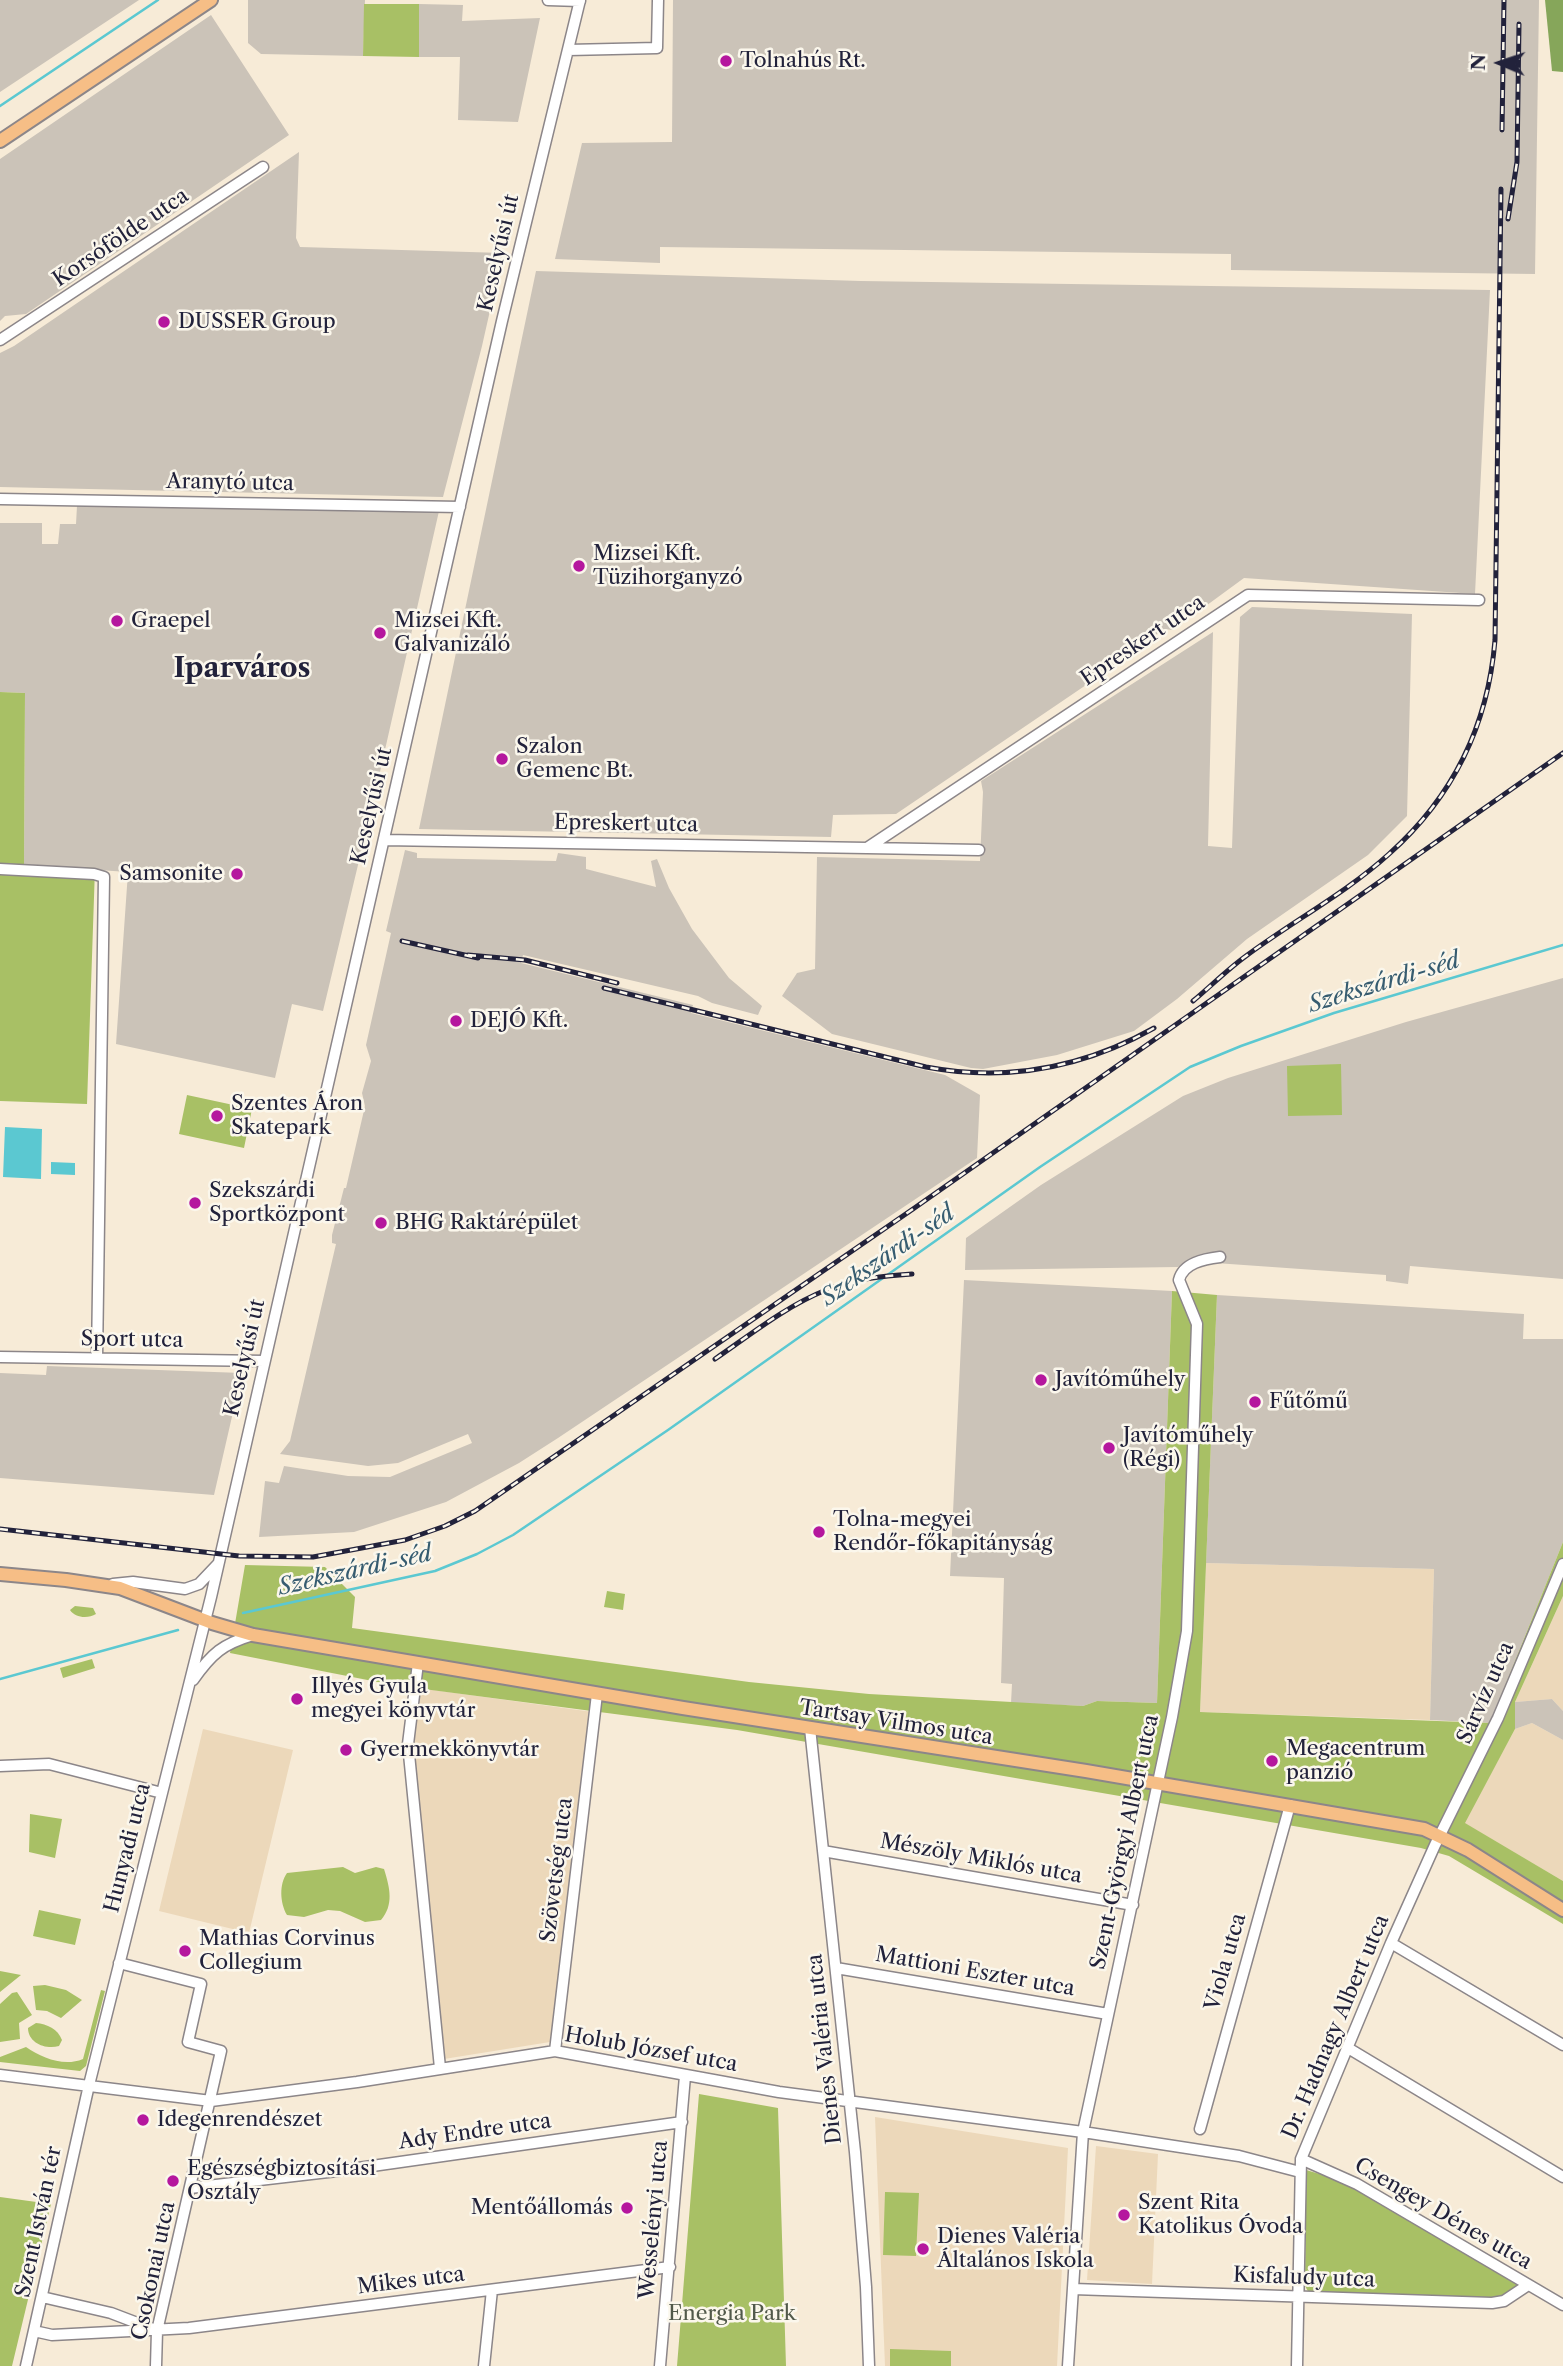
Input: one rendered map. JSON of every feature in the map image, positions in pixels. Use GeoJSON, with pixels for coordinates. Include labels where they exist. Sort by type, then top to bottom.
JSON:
{"type":"FeatureCollection","features":[{"type":"Feature","properties":{"kind":"main road"},"geometry":{"type":"LineString","coordinates":[[0,141],[211,0]]}},
{"type":"Feature","properties":{"kind":"main road","name":"Tartsay Vilmos utca"},"geometry":{"type":"LineString","coordinates":[[0,1574],[104,1585],[142,1595],[205,1621],[253,1635],[597,1694],[1385,1822],[1440,1835],[1563,1910]]}},
{"type":"Feature","properties":{"kind":"street"},"geometry":{"type":"LineString","coordinates":[[548,0],[580,1]]}},
{"type":"Feature","properties":{"kind":"street"},"geometry":{"type":"LineString","coordinates":[[568,50],[657,48],[658,0]]}},
{"type":"Feature","properties":{"kind":"street","name":"Keselyűsi út"},"geometry":{"type":"LineString","coordinates":[[205,1621],[460,507],[580,1]]}},
{"type":"Feature","properties":{"kind":"street","name":"Korsófölde utca"},"geometry":{"type":"LineString","coordinates":[[0,340],[263,167]]}},
{"type":"Feature","properties":{"kind":"street","name":"Aranytó utca"},"geometry":{"type":"LineString","coordinates":[[0,499],[460,507]]}},
{"type":"Feature","properties":{"kind":"street","name":"Epreskert utca"},"geometry":{"type":"LineString","coordinates":[[867,848],[1248,594],[1479,600]]}},
{"type":"Feature","properties":{"kind":"street","name":"Epreskert utca"},"geometry":{"type":"LineString","coordinates":[[384,840],[979,850]]}},
{"type":"Feature","properties":{"kind":"street"},"geometry":{"type":"LineString","coordinates":[[0,869],[94,874],[104,877],[97,1358]]}},
{"type":"Feature","properties":{"kind":"street","name":"Szent-Györgyi Albert utca"},"geometry":{"type":"LineString","coordinates":[[1068,2366],[1083,2132],[1133,1905],[1187,1631],[1197,1324],[1181,1288],[1180,1276],[1191,1265],[1220,1257]]}},
{"type":"Feature","properties":{"kind":"street","name":"Sport utca"},"geometry":{"type":"LineString","coordinates":[[0,1357],[264,1361]]}},
{"type":"Feature","properties":{"kind":"street"},"geometry":{"type":"LineString","coordinates":[[104,1585],[133,1582],[185,1589],[199,1584],[218,1564]]}},
{"type":"Feature","properties":{"kind":"street","name":"Sárvíz utca"},"geometry":{"type":"LineString","coordinates":[[1440,1835],[1498,1718],[1563,1564]]}},
{"type":"Feature","properties":{"kind":"street","name":"Hunyadi utca"},"geometry":{"type":"LineString","coordinates":[[89,2085],[205,1621]]}},
{"type":"Feature","properties":{"kind":"street"},"geometry":{"type":"LineString","coordinates":[[189,1686],[216,1651],[228,1643],[253,1635]]}},
{"type":"Feature","properties":{"kind":"street"},"geometry":{"type":"LineString","coordinates":[[418,1663],[408,1744],[440,2068]]}},
{"type":"Feature","properties":{"kind":"street","name":"Szövetség utca"},"geometry":{"type":"LineString","coordinates":[[555,2051],[597,1694]]}},
{"type":"Feature","properties":{"kind":"street","name":"Dienes Valéria utca"},"geometry":{"type":"LineString","coordinates":[[810,1728],[850,2099],[864,2265],[869,2366]]}},
{"type":"Feature","properties":{"kind":"street"},"geometry":{"type":"LineString","coordinates":[[0,1766],[49,1764],[162,1793]]}},
{"type":"Feature","properties":{"kind":"street","name":"Viola utca"},"geometry":{"type":"LineString","coordinates":[[1200,2129],[1290,1805]]}},
{"type":"Feature","properties":{"kind":"street","name":"Dr. Hadnagy Albert utca"},"geometry":{"type":"LineString","coordinates":[[1297,2366],[1301,2159],[1391,1943],[1440,1835]]}},
{"type":"Feature","properties":{"kind":"street","name":"Mészöly Miklós utca"},"geometry":{"type":"LineString","coordinates":[[823,1851],[1133,1905]]}},
{"type":"Feature","properties":{"kind":"street"},"geometry":{"type":"LineString","coordinates":[[1391,1943],[1563,2045]]}},
{"type":"Feature","properties":{"kind":"street","name":"Csokonai utca"},"geometry":{"type":"LineString","coordinates":[[119,1963],[201,1984],[188,2042],[221,2050],[157,2331],[156,2366]]}},
{"type":"Feature","properties":{"kind":"street","name":"Mattioni Eszter utca"},"geometry":{"type":"LineString","coordinates":[[836,1968],[1108,2014]]}},
{"type":"Feature","properties":{"kind":"street"},"geometry":{"type":"LineString","coordinates":[[1348,2048],[1563,2178]]}},
{"type":"Feature","properties":{"kind":"street","name":"Holub József utca"},"geometry":{"type":"LineString","coordinates":[[0,2075],[211,2101],[555,2051],[779,2092],[850,2099],[1083,2132]]}},
{"type":"Feature","properties":{"kind":"street","name":"Wesselényi utca"},"geometry":{"type":"LineString","coordinates":[[660,2366],[685,2076]]}},
{"type":"Feature","properties":{"kind":"street","name":"Szent István tér"},"geometry":{"type":"LineString","coordinates":[[26,2366],[89,2085]]}},
{"type":"Feature","properties":{"kind":"street","name":"Ady Endre utca"},"geometry":{"type":"LineString","coordinates":[[190,2188],[350,2169],[682,2122]]}},
{"type":"Feature","properties":{"kind":"street"},"geometry":{"type":"LineString","coordinates":[[1083,2132],[1239,2155],[1300,2172]]}},
{"type":"Feature","properties":{"kind":"street","name":"Csengey Dénes utca"},"geometry":{"type":"LineString","coordinates":[[1301,2159],[1357,2184],[1563,2305]]}},
{"type":"Feature","properties":{"kind":"street","name":"Mikes utca"},"geometry":{"type":"LineString","coordinates":[[34,2331],[52,2334],[157,2331],[670,2267]]}},
{"type":"Feature","properties":{"kind":"street","name":"Kisfaludy utca"},"geometry":{"type":"LineString","coordinates":[[1073,2290],[1492,2304],[1504,2301],[1528,2285]]}},
{"type":"Feature","properties":{"kind":"street"},"geometry":{"type":"LineString","coordinates":[[484,2366],[492,2290]]}},
{"type":"Feature","properties":{"kind":"street","name":"Mikes utca"},"geometry":{"type":"LineString","coordinates":[[42,2297],[111,2313],[157,2331]]}},
{"type":"Feature","properties":{"kind":"shaded area"},"geometry":{"type":"Polygon","coordinates":[[[0,0],[139,0],[0,92],[0,0]]]}},
{"type":"Feature","properties":{"kind":"shaded area"},"geometry":{"type":"Polygon","coordinates":[[[248,0],[365,0],[363,56],[261,54],[248,43],[248,0]]]}},
{"type":"Feature","properties":{"kind":"shaded area"},"geometry":{"type":"Polygon","coordinates":[[[673,0],[1539,0],[1535,274],[1231,270],[1231,254],[660,247],[660,263],[555,259],[582,143],[672,142],[673,0]]]}},
{"type":"Feature","properties":{"kind":"shaded area"},"geometry":{"type":"Polygon","coordinates":[[[419,4],[463,5],[462,21],[540,18],[518,122],[458,120],[460,57],[419,57],[419,4]]]}},
{"type":"Feature","properties":{"kind":"shaded area"},"geometry":{"type":"Polygon","coordinates":[[[211,15],[289,135],[26,314],[5,316],[0,321],[0,159],[211,15]]]}},
{"type":"Feature","properties":{"kind":"shaded area"},"geometry":{"type":"Polygon","coordinates":[[[299,152],[296,238],[300,247],[503,253],[443,497],[0,487],[0,353],[299,152]]]}},
{"type":"Feature","properties":{"kind":"shaded area"},"geometry":{"type":"Polygon","coordinates":[[[536,271],[861,281],[1490,290],[1475,594],[1244,578],[1173,630],[1164,629],[1102,674],[1090,675],[1089,683],[896,814],[833,815],[831,837],[419,829],[536,271]]]}},
{"type":"Feature","properties":{"kind":"shaded area"},"geometry":{"type":"Polygon","coordinates":[[[77,506],[439,511],[323,1011],[292,1004],[275,1078],[116,1044],[128,872],[24,865],[25,693],[0,692],[0,523],[42,523],[42,544],[58,544],[60,524],[76,524],[77,506]]]}},
{"type":"Feature","properties":{"kind":"shaded area"},"geometry":{"type":"Polygon","coordinates":[[[1252,607],[1412,614],[1407,816],[1368,855],[1247,939],[1177,999],[1134,1031],[1057,1055],[983,1069],[971,1068],[832,1034],[782,996],[797,973],[815,969],[817,857],[980,861],[983,792],[981,781],[1213,632],[1208,846],[1232,848],[1240,617],[1252,607]]]}},
{"type":"Feature","properties":{"kind":"shaded area"},"geometry":{"type":"Polygon","coordinates":[[[405,850],[417,853],[417,858],[556,861],[558,853],[586,857],[586,869],[656,887],[651,861],[657,859],[669,888],[692,929],[729,978],[762,1006],[758,1015],[712,1003],[698,996],[523,955],[521,963],[693,1005],[691,1013],[945,1075],[980,1095],[977,1158],[558,1438],[519,1463],[446,1502],[354,1532],[259,1537],[265,1481],[279,1483],[284,1466],[348,1476],[390,1477],[472,1443],[468,1434],[398,1463],[368,1466],[280,1454],[290,1441],[336,1244],[332,1243],[332,1235],[365,1106],[362,1093],[371,1061],[366,1045],[391,933],[386,931],[405,850]]]}},
{"type":"Feature","properties":{"kind":"shaded area"},"geometry":{"type":"Polygon","coordinates":[[[1563,978],[1563,1279],[1410,1266],[1408,1284],[1386,1281],[1386,1275],[1187,1261],[1178,1267],[965,1270],[966,1238],[1041,1185],[1183,1096],[1228,1078],[1406,1022],[1563,978]]]}},
{"type":"Feature","properties":{"kind":"shaded area"},"geometry":{"type":"Polygon","coordinates":[[[964,1280],[1172,1291],[1157,1703],[1097,1701],[1083,1706],[1011,1703],[1012,1684],[1001,1683],[1004,1578],[950,1576],[964,1280]]]}},
{"type":"Feature","properties":{"kind":"shaded area"},"geometry":{"type":"Polygon","coordinates":[[[1217,1295],[1524,1314],[1523,1339],[1563,1339],[1563,1542],[1490,1723],[1430,1720],[1434,1569],[1206,1563],[1217,1295]]]}},
{"type":"Feature","properties":{"kind":"shaded area"},"geometry":{"type":"Polygon","coordinates":[[[47,1366],[242,1373],[214,1495],[0,1478],[0,1373],[46,1375],[47,1366]]]}},
{"type":"Feature","properties":{"kind":"shaded area"},"geometry":{"type":"Polygon","coordinates":[[[1206,1563],[1434,1569],[1430,1720],[1200,1712],[1206,1563]]]}},
{"type":"Feature","properties":{"kind":"shaded area"},"geometry":{"type":"Polygon","coordinates":[[[1563,1596],[1563,1711],[1552,1699],[1515,1702],[1563,1596]]]}},
{"type":"Feature","properties":{"kind":"shaded area"},"geometry":{"type":"Polygon","coordinates":[[[419,1688],[593,1712],[550,2042],[444,2059],[412,1739],[419,1688]]]}},
{"type":"Feature","properties":{"kind":"shaded area"},"geometry":{"type":"Polygon","coordinates":[[[1552,1699],[1563,1711],[1563,1740],[1532,1723],[1515,1729],[1515,1702],[1552,1699]]]}},
{"type":"Feature","properties":{"kind":"shaded area"},"geometry":{"type":"Polygon","coordinates":[[[1532,1723],[1563,1740],[1563,1881],[1464,1823],[1515,1729],[1532,1723]]]}},
{"type":"Feature","properties":{"kind":"shaded area"},"geometry":{"type":"Polygon","coordinates":[[[203,1729],[293,1750],[249,1933],[159,1911],[203,1729]]]}},
{"type":"Feature","properties":{"kind":"shaded area"},"geometry":{"type":"Polygon","coordinates":[[[875,2117],[1068,2148],[1057,2366],[885,2366],[875,2117]]]}},
{"type":"Feature","properties":{"kind":"shaded area","name":"Szent Rita Katolikus Óvoda"},"geometry":{"type":"Polygon","coordinates":[[[1096,2146],[1158,2154],[1152,2284],[1087,2280],[1096,2146]]]}},
{"type":"Feature","properties":{"kind":"green space"},"geometry":{"type":"Polygon","coordinates":[[[1545,0],[1563,0],[1563,72],[1552,71],[1545,0]]]}},
{"type":"Feature","properties":{"kind":"green space"},"geometry":{"type":"Polygon","coordinates":[[[364,4],[419,4],[419,57],[363,56],[364,4]]]}},
{"type":"Feature","properties":{"kind":"green space"},"geometry":{"type":"Polygon","coordinates":[[[0,692],[25,693],[24,865],[95,868],[87,1104],[0,1101],[0,692]]]}},
{"type":"Feature","properties":{"kind":"green space"},"geometry":{"type":"Polygon","coordinates":[[[1341,1064],[1342,1115],[1288,1116],[1287,1066],[1341,1064]]]}},
{"type":"Feature","properties":{"kind":"green space","name":"Szentes Áron Skatepark"},"geometry":{"type":"Polygon","coordinates":[[[187,1095],[252,1109],[244,1148],[179,1134],[187,1095]]]}},
{"type":"Feature","properties":{"kind":"green space"},"geometry":{"type":"Polygon","coordinates":[[[1172,1291],[1217,1295],[1200,1712],[1490,1723],[1563,1542],[1563,1596],[1515,1702],[1515,1729],[1465,1823],[1563,1881],[1563,1924],[1449,1856],[1421,1848],[737,1730],[393,1685],[230,1653],[245,1565],[325,1567],[355,1597],[352,1628],[749,1682],[869,1694],[1083,1706],[1097,1701],[1157,1703],[1172,1291]]]}},
{"type":"Feature","properties":{"kind":"green space"},"geometry":{"type":"Polygon","coordinates":[[[607,1591],[625,1594],[623,1610],[604,1607],[607,1591]]]}},
{"type":"Feature","properties":{"kind":"green space"},"geometry":{"type":"Polygon","coordinates":[[[75,1606],[93,1608],[96,1614],[89,1617],[78,1616],[70,1610],[75,1606]]]}},
{"type":"Feature","properties":{"kind":"green space"},"geometry":{"type":"Polygon","coordinates":[[[92,1659],[95,1668],[63,1678],[60,1668],[92,1659]]]}},
{"type":"Feature","properties":{"kind":"green space"},"geometry":{"type":"Polygon","coordinates":[[[30,1814],[62,1819],[55,1858],[29,1852],[30,1814]]]}},
{"type":"Feature","properties":{"kind":"green space"},"geometry":{"type":"Polygon","coordinates":[[[343,1867],[355,1873],[376,1867],[384,1869],[390,1896],[388,1908],[381,1920],[365,1922],[340,1911],[328,1910],[304,1917],[287,1915],[281,1894],[287,1873],[343,1867]]]}},
{"type":"Feature","properties":{"kind":"green space"},"geometry":{"type":"Polygon","coordinates":[[[39,1910],[81,1919],[75,1945],[33,1936],[39,1910]]]}},
{"type":"Feature","properties":{"kind":"green space"},"geometry":{"type":"Polygon","coordinates":[[[0,1971],[21,1975],[0,1992],[0,1971]]]}},
{"type":"Feature","properties":{"kind":"green space"},"geometry":{"type":"Polygon","coordinates":[[[45,1985],[66,1990],[82,2000],[61,2018],[47,2011],[36,2010],[33,1986],[45,1985]]]}},
{"type":"Feature","properties":{"kind":"green space"},"geometry":{"type":"Polygon","coordinates":[[[101,1990],[105,1991],[86,2066],[80,2071],[0,2062],[0,2057],[26,2047],[39,2055],[61,2062],[83,2059],[101,1990]]]}},
{"type":"Feature","properties":{"kind":"green space"},"geometry":{"type":"Polygon","coordinates":[[[17,1992],[32,2015],[19,2023],[20,2039],[0,2042],[0,2004],[17,1992]]]}},
{"type":"Feature","properties":{"kind":"green space"},"geometry":{"type":"Polygon","coordinates":[[[36,2023],[48,2026],[58,2033],[62,2040],[59,2046],[43,2046],[31,2038],[28,2028],[36,2023]]]}},
{"type":"Feature","properties":{"kind":"green space","name":"Energia Park"},"geometry":{"type":"Polygon","coordinates":[[[699,2094],[778,2108],[786,2366],[677,2366],[699,2094]]]}},
{"type":"Feature","properties":{"kind":"green space"},"geometry":{"type":"Polygon","coordinates":[[[1306,2170],[1337,2179],[1364,2192],[1522,2285],[1500,2298],[1309,2293],[1305,2286],[1306,2170]]]}},
{"type":"Feature","properties":{"kind":"green space"},"geometry":{"type":"Polygon","coordinates":[[[885,2192],[919,2193],[916,2256],[883,2255],[885,2192]]]}},
{"type":"Feature","properties":{"kind":"green space"},"geometry":{"type":"Polygon","coordinates":[[[0,2197],[51,2204],[12,2366],[0,2366],[0,2197]]]}},
{"type":"Feature","properties":{"kind":"green space"},"geometry":{"type":"Polygon","coordinates":[[[890,2349],[951,2351],[951,2366],[890,2366],[890,2349]]]}},
{"type":"Feature","properties":{"kind":"water"},"geometry":{"type":"Polygon","coordinates":[[[5,1127],[42,1129],[41,1179],[3,1177],[5,1127]]]}},
{"type":"Feature","properties":{"kind":"water"},"geometry":{"type":"Polygon","coordinates":[[[51,1162],[75,1163],[75,1175],[51,1174],[51,1162]]]}},
{"type":"Feature","properties":{"kind":"waterway"},"geometry":{"type":"LineString","coordinates":[[0,106],[158,0]]}},
{"type":"Feature","properties":{"kind":"waterway","name":"Szekszárdi-séd"},"geometry":{"type":"LineString","coordinates":[[243,1613],[435,1571],[477,1554],[513,1535],[668,1430],[1040,1167],[1190,1067],[1334,1013],[1563,945]]}},
{"type":"Feature","properties":{"kind":"waterway","name":"Szekszárdi-séd"},"geometry":{"type":"LineString","coordinates":[[0,1679],[178,1630]]}},
{"type":"Feature","properties":{"kind":"railway"},"geometry":{"type":"LineString","coordinates":[[1502,130],[1504,0]]}},
{"type":"Feature","properties":{"kind":"railway"},"geometry":{"type":"LineString","coordinates":[[1508,219],[1517,162],[1519,24]]}},
{"type":"Feature","properties":{"kind":"railway"},"geometry":{"type":"LineString","coordinates":[[1193,1001],[1246,956],[1372,868],[1412,832],[1449,784],[1475,730],[1491,672],[1495,640],[1501,189]]}},
{"type":"Feature","properties":{"kind":"railway"},"geometry":{"type":"LineString","coordinates":[[0,1529],[239,1556],[313,1557],[405,1540],[445,1526],[475,1511],[913,1209],[1563,753]]}},
{"type":"Feature","properties":{"kind":"railway"},"geometry":{"type":"LineString","coordinates":[[402,941],[478,958]]}},
{"type":"Feature","properties":{"kind":"railway"},"geometry":{"type":"LineString","coordinates":[[468,955],[525,960],[617,983]]}},
{"type":"Feature","properties":{"kind":"railway"},"geometry":{"type":"LineString","coordinates":[[604,988],[926,1067],[956,1071],[1015,1072],[1072,1062],[1127,1042],[1154,1028]]}},
{"type":"Feature","properties":{"kind":"railway"},"geometry":{"type":"LineString","coordinates":[[715,1359],[783,1313],[826,1290],[858,1281],[912,1274]]}},
{"type":"Feature","properties":{"kind":"place","name":"Tolnahús Rt."},"geometry":{"type":"Point","coordinates":[726,61]}},
{"type":"Feature","properties":{"kind":"place","name":"DUSSER Group"},"geometry":{"type":"Point","coordinates":[164,322]}},
{"type":"Feature","properties":{"kind":"place","name":"Mizsei Kft. Tüzihorganyzó"},"geometry":{"type":"Point","coordinates":[579,566]}},
{"type":"Feature","properties":{"kind":"place","name":"Graepel"},"geometry":{"type":"Point","coordinates":[117,621]}},
{"type":"Feature","properties":{"kind":"place","name":"Mizsei Kft. Galvanizáló"},"geometry":{"type":"Point","coordinates":[380,633]}},
{"type":"Feature","properties":{"kind":"place","name":"Szalon Gemenc Bt."},"geometry":{"type":"Point","coordinates":[502,759]}},
{"type":"Feature","properties":{"kind":"place","name":"Samsonite"},"geometry":{"type":"Point","coordinates":[237,874]}},
{"type":"Feature","properties":{"kind":"place","name":"DEJÓ Kft."},"geometry":{"type":"Point","coordinates":[456,1021]}},
{"type":"Feature","properties":{"kind":"place","name":"Szentes Áron Skatepark"},"geometry":{"type":"Point","coordinates":[217,1116]}},
{"type":"Feature","properties":{"kind":"place","name":"Szekszárdi Sportközpont"},"geometry":{"type":"Point","coordinates":[195,1203]}},
{"type":"Feature","properties":{"kind":"place","name":"BHG Raktárépület"},"geometry":{"type":"Point","coordinates":[381,1223]}},
{"type":"Feature","properties":{"kind":"place","name":"Javítóműhely"},"geometry":{"type":"Point","coordinates":[1041,1380]}},
{"type":"Feature","properties":{"kind":"place","name":"Fűtőmű"},"geometry":{"type":"Point","coordinates":[1255,1402]}},
{"type":"Feature","properties":{"kind":"place","name":"Javítóműhely (Régi)"},"geometry":{"type":"Point","coordinates":[1109,1448]}},
{"type":"Feature","properties":{"kind":"place","name":"Tolna-megyei Rendőr-főkapitányság"},"geometry":{"type":"Point","coordinates":[819,1532]}},
{"type":"Feature","properties":{"kind":"place","name":"Illyés Gyula megyei könyvtár"},"geometry":{"type":"Point","coordinates":[297,1699]}},
{"type":"Feature","properties":{"kind":"place","name":"Gyermekkönyvtár"},"geometry":{"type":"Point","coordinates":[346,1750]}},
{"type":"Feature","properties":{"kind":"place","name":"Megacentrum panzió"},"geometry":{"type":"Point","coordinates":[1272,1761]}},
{"type":"Feature","properties":{"kind":"place","name":"Mathias Corvinus Collegium"},"geometry":{"type":"Point","coordinates":[185,1951]}},
{"type":"Feature","properties":{"kind":"place","name":"Idegenrendészet"},"geometry":{"type":"Point","coordinates":[143,2120]}},
{"type":"Feature","properties":{"kind":"place","name":"Egészségbiztosítási Osztály"},"geometry":{"type":"Point","coordinates":[173,2181]}},
{"type":"Feature","properties":{"kind":"place","name":"Mentőállomás"},"geometry":{"type":"Point","coordinates":[627,2208]}},
{"type":"Feature","properties":{"kind":"place","name":"Szent Rita Katolikus Óvoda"},"geometry":{"type":"Point","coordinates":[1124,2215]}},
{"type":"Feature","properties":{"kind":"place","name":"Dienes Valéria Általános Iskola"},"geometry":{"type":"Point","coordinates":[923,2249]}},
{"type":"Feature","properties":{"kind":"district","name":"Iparváros"},"geometry":{"type":"Point","coordinates":[242,669]}}]}
